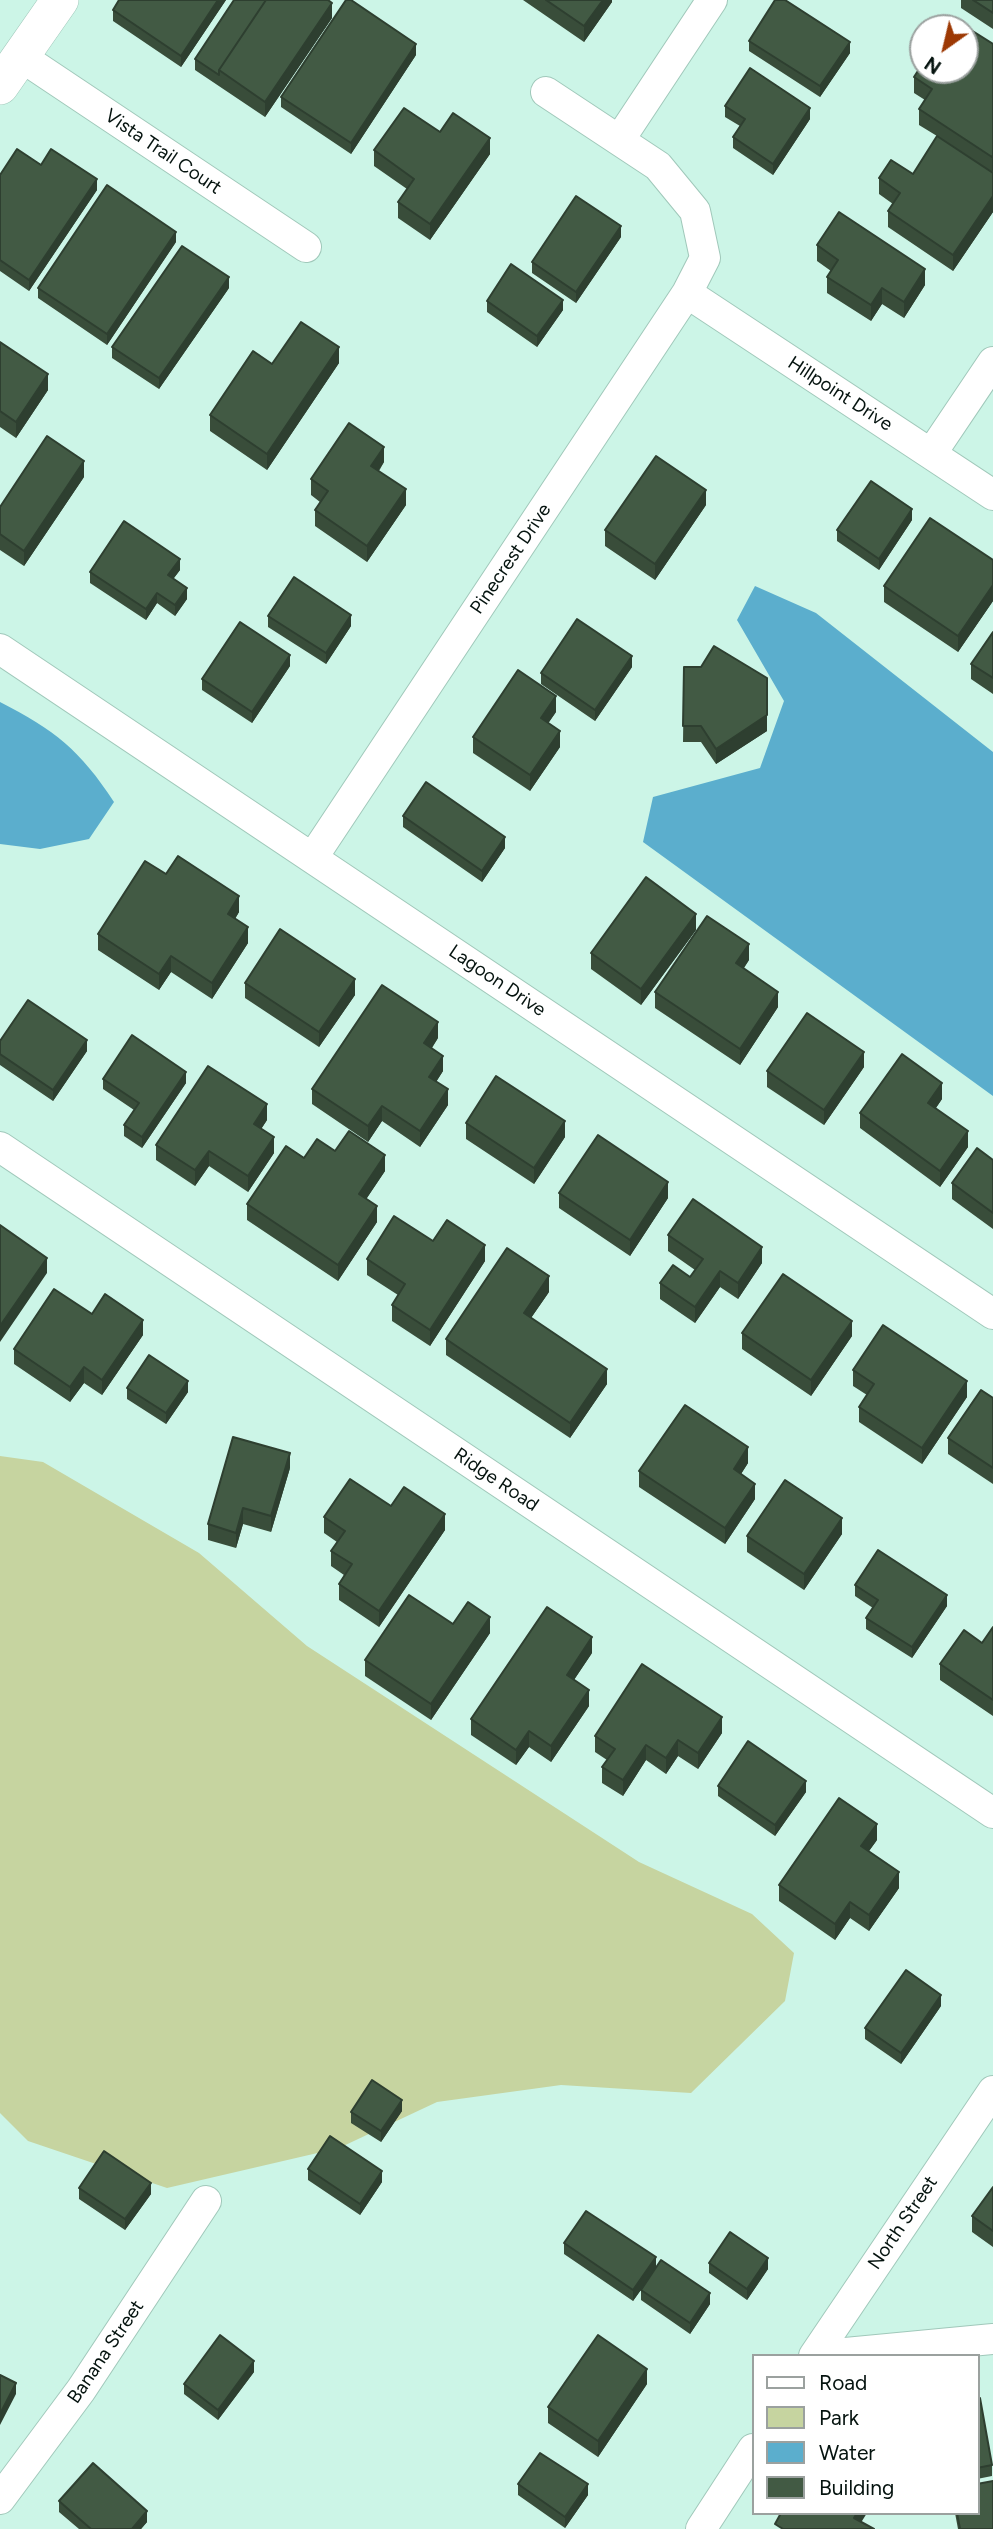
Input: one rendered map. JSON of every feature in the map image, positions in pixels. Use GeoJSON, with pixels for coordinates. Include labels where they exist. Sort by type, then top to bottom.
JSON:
{"type":"FeatureCollection","features":[{"type":"Feature","properties":{"kind":"street"},"geometry":{"type":"LineString","coordinates":[[0,86],[60,0]]}},
{"type":"Feature","properties":{"kind":"street"},"geometry":{"type":"LineString","coordinates":[[547,92],[620,139],[712,0]]}},
{"type":"Feature","properties":{"kind":"street","name":"Vista Trail Court"},"geometry":{"type":"LineString","coordinates":[[20,56],[306,247]]}},
{"type":"Feature","properties":{"kind":"street","name":"Pinecrest Drive"},"geometry":{"type":"LineString","coordinates":[[313,857],[687,293],[705,258],[695,211],[658,166],[620,139]]}},
{"type":"Feature","properties":{"kind":"street","name":"Hillpoint Drive"},"geometry":{"type":"LineString","coordinates":[[687,293],[993,495]]}},
{"type":"Feature","properties":{"kind":"street"},"geometry":{"type":"LineString","coordinates":[[931,454],[993,362]]}},
{"type":"Feature","properties":{"kind":"street","name":"Lagoon Drive"},"geometry":{"type":"LineString","coordinates":[[0,649],[993,1314]]}},
{"type":"Feature","properties":{"kind":"street","name":"Ridge Road"},"geometry":{"type":"LineString","coordinates":[[0,1147],[993,1813]]}},
{"type":"Feature","properties":{"kind":"street","name":"North Street"},"geometry":{"type":"LineString","coordinates":[[815,2354],[993,2091]]}},
{"type":"Feature","properties":{"kind":"street","name":"Banana Street"},"geometry":{"type":"LineString","coordinates":[[0,2499],[81,2390],[206,2201]]}},
{"type":"Feature","properties":{"kind":"street"},"geometry":{"type":"LineString","coordinates":[[835,2354],[993,2339]]}},
{"type":"Feature","properties":{"kind":"street"},"geometry":{"type":"LineString","coordinates":[[701,2529],[752,2451]]}},
{"type":"Feature","properties":{"kind":"green space"},"geometry":{"type":"Polygon","coordinates":[[[0,1456],[43,1462],[199,1553],[307,1646],[639,1862],[752,1914],[794,1953],[785,2001],[691,2093],[561,2085],[437,2102],[339,2148],[167,2188],[28,2141],[0,2113],[0,1456]]]}},
{"type":"Feature","properties":{"kind":"water"},"geometry":{"type":"Polygon","coordinates":[[[755,586],[816,613],[993,752],[993,1096],[643,842],[653,797],[760,768],[784,701],[737,620],[755,586]]]}},
{"type":"Feature","properties":{"kind":"water"},"geometry":{"type":"Polygon","coordinates":[[[0,702],[36,722],[65,743],[90,768],[114,802],[89,839],[40,849],[0,844],[0,702]]]}},
{"type":"Feature","properties":{"kind":"building"},"geometry":{"type":"Polygon","coordinates":[[[119,0],[218,0],[181,56],[113,10],[119,0]]]}},
{"type":"Feature","properties":{"kind":"building"},"geometry":{"type":"Polygon","coordinates":[[[234,0],[266,0],[219,70],[219,75],[195,59],[234,0]]]}},
{"type":"Feature","properties":{"kind":"building"},"geometry":{"type":"Polygon","coordinates":[[[266,0],[328,0],[332,3],[265,102],[219,70],[266,0]]]}},
{"type":"Feature","properties":{"kind":"building"},"geometry":{"type":"Polygon","coordinates":[[[346,0],[351,0],[416,44],[351,143],[281,97],[346,0]]]}},
{"type":"Feature","properties":{"kind":"building"},"geometry":{"type":"Polygon","coordinates":[[[546,0],[603,0],[584,26],[546,0]]]}},
{"type":"Feature","properties":{"kind":"building"},"geometry":{"type":"Polygon","coordinates":[[[775,0],[785,0],[850,42],[820,86],[749,41],[775,0]]]}},
{"type":"Feature","properties":{"kind":"building"},"geometry":{"type":"Polygon","coordinates":[[[973,0],[993,0],[993,13],[973,0]]]}},
{"type":"Feature","properties":{"kind":"building"},"geometry":{"type":"Polygon","coordinates":[[[979,35],[993,44],[992,157],[919,109],[932,89],[924,84],[979,84],[979,35]]]}},
{"type":"Feature","properties":{"kind":"building"},"geometry":{"type":"Polygon","coordinates":[[[750,68],[810,108],[773,164],[733,137],[745,119],[725,106],[750,68]]]}},
{"type":"Feature","properties":{"kind":"building"},"geometry":{"type":"Polygon","coordinates":[[[404,108],[440,132],[453,113],[490,138],[430,224],[398,202],[414,179],[374,150],[404,108]]]}},
{"type":"Feature","properties":{"kind":"building"},"geometry":{"type":"Polygon","coordinates":[[[937,136],[993,173],[993,196],[953,255],[888,211],[900,193],[879,178],[891,160],[913,174],[937,136]]]}},
{"type":"Feature","properties":{"kind":"building"},"geometry":{"type":"Polygon","coordinates":[[[17,149],[41,165],[51,149],[97,179],[29,280],[0,260],[0,175],[17,149]]]}},
{"type":"Feature","properties":{"kind":"building"},"geometry":{"type":"Polygon","coordinates":[[[107,185],[176,232],[107,334],[38,288],[107,185]]]}},
{"type":"Feature","properties":{"kind":"building"},"geometry":{"type":"Polygon","coordinates":[[[576,196],[621,226],[576,292],[532,262],[576,196]]]}},
{"type":"Feature","properties":{"kind":"building"},"geometry":{"type":"Polygon","coordinates":[[[839,212],[925,269],[904,302],[882,288],[871,305],[827,277],[838,260],[817,245],[839,212]]]}},
{"type":"Feature","properties":{"kind":"building"},"geometry":{"type":"Polygon","coordinates":[[[182,246],[229,277],[159,378],[112,347],[182,246]]]}},
{"type":"Feature","properties":{"kind":"building"},"geometry":{"type":"Polygon","coordinates":[[[511,264],[563,300],[537,336],[487,301],[511,264]]]}},
{"type":"Feature","properties":{"kind":"building"},"geometry":{"type":"Polygon","coordinates":[[[301,322],[339,347],[267,454],[210,415],[253,351],[272,364],[301,322]]]}},
{"type":"Feature","properties":{"kind":"building"},"geometry":{"type":"Polygon","coordinates":[[[0,342],[48,374],[16,422],[0,411],[0,342]]]}},
{"type":"Feature","properties":{"kind":"building"},"geometry":{"type":"Polygon","coordinates":[[[349,423],[384,447],[371,466],[406,489],[367,546],[315,510],[328,491],[311,479],[349,423]]]}},
{"type":"Feature","properties":{"kind":"building"},"geometry":{"type":"Polygon","coordinates":[[[47,436],[84,461],[24,551],[0,534],[0,507],[47,436]]]}},
{"type":"Feature","properties":{"kind":"building"},"geometry":{"type":"Polygon","coordinates":[[[656,456],[706,490],[655,564],[605,530],[656,456]]]}},
{"type":"Feature","properties":{"kind":"building"},"geometry":{"type":"Polygon","coordinates":[[[871,481],[912,509],[879,559],[837,530],[871,481]]]}},
{"type":"Feature","properties":{"kind":"building"},"geometry":{"type":"Polygon","coordinates":[[[930,518],[993,560],[993,585],[958,636],[884,586],[930,518]]]}},
{"type":"Feature","properties":{"kind":"building"},"geometry":{"type":"Polygon","coordinates":[[[124,521],[180,559],[168,575],[187,588],[175,605],[157,593],[146,609],[90,572],[124,521]]]}},
{"type":"Feature","properties":{"kind":"building"},"geometry":{"type":"Polygon","coordinates":[[[294,577],[351,615],[326,653],[268,616],[294,577]]]}},
{"type":"Feature","properties":{"kind":"building"},"geometry":{"type":"Polygon","coordinates":[[[577,619],[632,656],[595,710],[541,673],[577,619]]]}},
{"type":"Feature","properties":{"kind":"building"},"geometry":{"type":"Polygon","coordinates":[[[240,622],[290,655],[252,712],[202,679],[240,622]]]}},
{"type":"Feature","properties":{"kind":"building"},"geometry":{"type":"Polygon","coordinates":[[[993,632],[993,678],[971,664],[993,632]]]}},
{"type":"Feature","properties":{"kind":"building"},"geometry":{"type":"Polygon","coordinates":[[[714,646],[767,678],[767,715],[716,749],[701,726],[683,726],[684,667],[701,667],[714,646]]]}},
{"type":"Feature","properties":{"kind":"building"},"geometry":{"type":"Polygon","coordinates":[[[518,670],[556,696],[541,718],[560,731],[530,775],[473,737],[518,670]]]}},
{"type":"Feature","properties":{"kind":"building"},"geometry":{"type":"Polygon","coordinates":[[[426,782],[505,837],[482,871],[403,816],[426,782]]]}},
{"type":"Feature","properties":{"kind":"building"},"geometry":{"type":"Polygon","coordinates":[[[178,856],[239,896],[228,914],[248,927],[212,983],[171,956],[159,974],[98,934],[145,861],[166,874],[178,856]]]}},
{"type":"Feature","properties":{"kind":"building"},"geometry":{"type":"Polygon","coordinates":[[[646,877],[696,914],[641,989],[591,953],[646,877]]]}},
{"type":"Feature","properties":{"kind":"building"},"geometry":{"type":"Polygon","coordinates":[[[707,916],[749,944],[736,963],[778,992],[740,1049],[655,992],[707,916]]]}},
{"type":"Feature","properties":{"kind":"building"},"geometry":{"type":"Polygon","coordinates":[[[280,929],[355,979],[319,1032],[245,983],[280,929]]]}},
{"type":"Feature","properties":{"kind":"building"},"geometry":{"type":"Polygon","coordinates":[[[382,985],[438,1022],[424,1043],[443,1056],[429,1077],[448,1089],[420,1131],[382,1106],[368,1126],[312,1089],[382,985]]]}},
{"type":"Feature","properties":{"kind":"building"},"geometry":{"type":"Polygon","coordinates":[[[28,1000],[87,1040],[53,1090],[0,1054],[0,1041],[28,1000]]]}},
{"type":"Feature","properties":{"kind":"building"},"geometry":{"type":"Polygon","coordinates":[[[807,1013],[864,1052],[824,1110],[767,1071],[807,1013]]]}},
{"type":"Feature","properties":{"kind":"building"},"geometry":{"type":"Polygon","coordinates":[[[132,1035],[186,1072],[142,1137],[124,1125],[139,1103],[103,1079],[132,1035]]]}},
{"type":"Feature","properties":{"kind":"building"},"geometry":{"type":"Polygon","coordinates":[[[902,1054],[942,1083],[928,1103],[968,1131],[940,1171],[860,1113],[902,1054]]]}},
{"type":"Feature","properties":{"kind":"building"},"geometry":{"type":"Polygon","coordinates":[[[208,1066],[267,1104],[254,1124],[274,1137],[248,1176],[209,1151],[195,1170],[156,1145],[208,1066]]]}},
{"type":"Feature","properties":{"kind":"building"},"geometry":{"type":"Polygon","coordinates":[[[496,1076],[565,1121],[534,1168],[466,1123],[496,1076]]]}},
{"type":"Feature","properties":{"kind":"building"},"geometry":{"type":"Polygon","coordinates":[[[349,1131],[385,1155],[359,1194],[377,1206],[338,1265],[247,1204],[286,1146],[304,1158],[317,1139],[335,1151],[349,1131]]]}},
{"type":"Feature","properties":{"kind":"building"},"geometry":{"type":"Polygon","coordinates":[[[598,1135],[668,1182],[630,1240],[559,1193],[598,1135]]]}},
{"type":"Feature","properties":{"kind":"building"},"geometry":{"type":"Polygon","coordinates":[[[977,1148],[993,1160],[993,1213],[952,1183],[977,1148]]]}},
{"type":"Feature","properties":{"kind":"building"},"geometry":{"type":"Polygon","coordinates":[[[693,1199],[762,1247],[738,1283],[720,1271],[695,1307],[660,1283],[673,1265],[690,1277],[703,1259],[668,1235],[693,1199]]]}},
{"type":"Feature","properties":{"kind":"building"},"geometry":{"type":"Polygon","coordinates":[[[394,1216],[433,1241],[447,1220],[485,1245],[430,1330],[392,1305],[405,1284],[367,1259],[394,1216]]]}},
{"type":"Feature","properties":{"kind":"building"},"geometry":{"type":"Polygon","coordinates":[[[0,1225],[47,1258],[0,1326],[0,1225]]]}},
{"type":"Feature","properties":{"kind":"building"},"geometry":{"type":"Polygon","coordinates":[[[507,1248],[549,1276],[524,1313],[607,1369],[570,1423],[446,1339],[507,1248]]]}},
{"type":"Feature","properties":{"kind":"building"},"geometry":{"type":"Polygon","coordinates":[[[783,1274],[852,1321],[811,1380],[742,1333],[783,1274]]]}},
{"type":"Feature","properties":{"kind":"building"},"geometry":{"type":"Polygon","coordinates":[[[54,1289],[92,1314],[105,1294],[143,1320],[102,1380],[84,1367],[70,1387],[14,1349],[54,1289]]]}},
{"type":"Feature","properties":{"kind":"building"},"geometry":{"type":"Polygon","coordinates":[[[883,1325],[967,1381],[922,1448],[859,1407],[874,1384],[853,1370],[883,1325]]]}},
{"type":"Feature","properties":{"kind":"building"},"geometry":{"type":"Polygon","coordinates":[[[149,1355],[188,1381],[166,1413],[127,1388],[149,1355]]]}},
{"type":"Feature","properties":{"kind":"building"},"geometry":{"type":"Polygon","coordinates":[[[981,1390],[993,1398],[993,1468],[948,1438],[981,1390]]]}},
{"type":"Feature","properties":{"kind":"building"},"geometry":{"type":"Polygon","coordinates":[[[685,1405],[748,1447],[734,1469],[755,1484],[725,1528],[639,1471],[685,1405]]]}},
{"type":"Feature","properties":{"kind":"building"},"geometry":{"type":"Polygon","coordinates":[[[233,1437],[290,1453],[271,1516],[243,1508],[236,1533],[208,1524],[233,1437]]]}},
{"type":"Feature","properties":{"kind":"building"},"geometry":{"type":"Polygon","coordinates":[[[350,1479],[391,1506],[404,1487],[445,1514],[379,1611],[339,1584],[352,1564],[331,1551],[345,1531],[324,1517],[350,1479]]]}},
{"type":"Feature","properties":{"kind":"building"},"geometry":{"type":"Polygon","coordinates":[[[785,1480],[842,1518],[804,1574],[747,1536],[785,1480]]]}},
{"type":"Feature","properties":{"kind":"building"},"geometry":{"type":"Polygon","coordinates":[[[878,1550],[947,1595],[912,1647],[866,1618],[878,1600],[855,1585],[878,1550]]]}},
{"type":"Feature","properties":{"kind":"building"},"geometry":{"type":"Polygon","coordinates":[[[409,1595],[453,1624],[468,1602],[490,1617],[431,1704],[365,1660],[409,1595]]]}},
{"type":"Feature","properties":{"kind":"building"},"geometry":{"type":"Polygon","coordinates":[[[547,1607],[592,1637],[567,1675],[589,1690],[551,1746],[529,1731],[516,1750],[471,1719],[547,1607]]]}},
{"type":"Feature","properties":{"kind":"building"},"geometry":{"type":"Polygon","coordinates":[[[993,1627],[993,1700],[940,1664],[964,1630],[982,1643],[993,1627]]]}},
{"type":"Feature","properties":{"kind":"building"},"geometry":{"type":"Polygon","coordinates":[[[642,1664],[722,1717],[698,1753],[678,1740],[666,1758],[646,1745],[623,1780],[602,1767],[615,1749],[595,1736],[642,1664]]]}},
{"type":"Feature","properties":{"kind":"building"},"geometry":{"type":"Polygon","coordinates":[[[748,1741],[806,1781],[775,1825],[718,1786],[748,1741]]]}},
{"type":"Feature","properties":{"kind":"building"},"geometry":{"type":"Polygon","coordinates":[[[839,1798],[877,1824],[861,1846],[899,1872],[869,1915],[850,1902],[835,1924],[779,1885],[839,1798]]]}},
{"type":"Feature","properties":{"kind":"building"},"geometry":{"type":"Polygon","coordinates":[[[906,1970],[941,1995],[901,2053],[865,2028],[906,1970]]]}},
{"type":"Feature","properties":{"kind":"building"},"geometry":{"type":"Polygon","coordinates":[[[372,2080],[402,2100],[381,2131],[351,2112],[372,2080]]]}},
{"type":"Feature","properties":{"kind":"building"},"geometry":{"type":"Polygon","coordinates":[[[330,2136],[382,2171],[360,2204],[308,2169],[330,2136]]]}},
{"type":"Feature","properties":{"kind":"building"},"geometry":{"type":"Polygon","coordinates":[[[104,2151],[151,2183],[125,2219],[79,2188],[104,2151]]]}},
{"type":"Feature","properties":{"kind":"building"},"geometry":{"type":"Polygon","coordinates":[[[993,2187],[993,2231],[972,2216],[993,2187]]]}},
{"type":"Feature","properties":{"kind":"building"},"geometry":{"type":"Polygon","coordinates":[[[586,2211],[656,2257],[633,2290],[564,2243],[586,2211]]]}},
{"type":"Feature","properties":{"kind":"building"},"geometry":{"type":"Polygon","coordinates":[[[730,2232],[768,2258],[747,2289],[709,2263],[730,2232]]]}},
{"type":"Feature","properties":{"kind":"building"},"geometry":{"type":"Polygon","coordinates":[[[661,2260],[710,2293],[690,2323],[641,2290],[661,2260]]]}},
{"type":"Feature","properties":{"kind":"building"},"geometry":{"type":"Polygon","coordinates":[[[220,2335],[254,2361],[218,2410],[184,2384],[220,2335]]]}},
{"type":"Feature","properties":{"kind":"building"},"geometry":{"type":"Polygon","coordinates":[[[598,2335],[647,2369],[598,2441],[548,2407],[598,2335]]]}},
{"type":"Feature","properties":{"kind":"building"},"geometry":{"type":"Polygon","coordinates":[[[0,2375],[16,2383],[0,2414],[0,2375]]]}},
{"type":"Feature","properties":{"kind":"building"},"geometry":{"type":"Polygon","coordinates":[[[979,2398],[980,2398],[992,2465],[979,2468],[979,2398]]]}},
{"type":"Feature","properties":{"kind":"building"},"geometry":{"type":"Polygon","coordinates":[[[540,2453],[588,2484],[565,2517],[518,2484],[540,2453]]]}},
{"type":"Feature","properties":{"kind":"building"},"geometry":{"type":"Polygon","coordinates":[[[93,2463],[147,2511],[132,2529],[91,2529],[59,2501],[93,2463]]]}},
{"type":"Feature","properties":{"kind":"building"},"geometry":{"type":"Polygon","coordinates":[[[993,2481],[993,2529],[960,2529],[957,2515],[979,2515],[979,2484],[993,2481]]]}},
{"type":"Feature","properties":{"kind":"building"},"geometry":{"type":"Polygon","coordinates":[[[780,2515],[856,2515],[854,2518],[874,2529],[783,2529],[775,2524],[780,2515]]]}}]}
